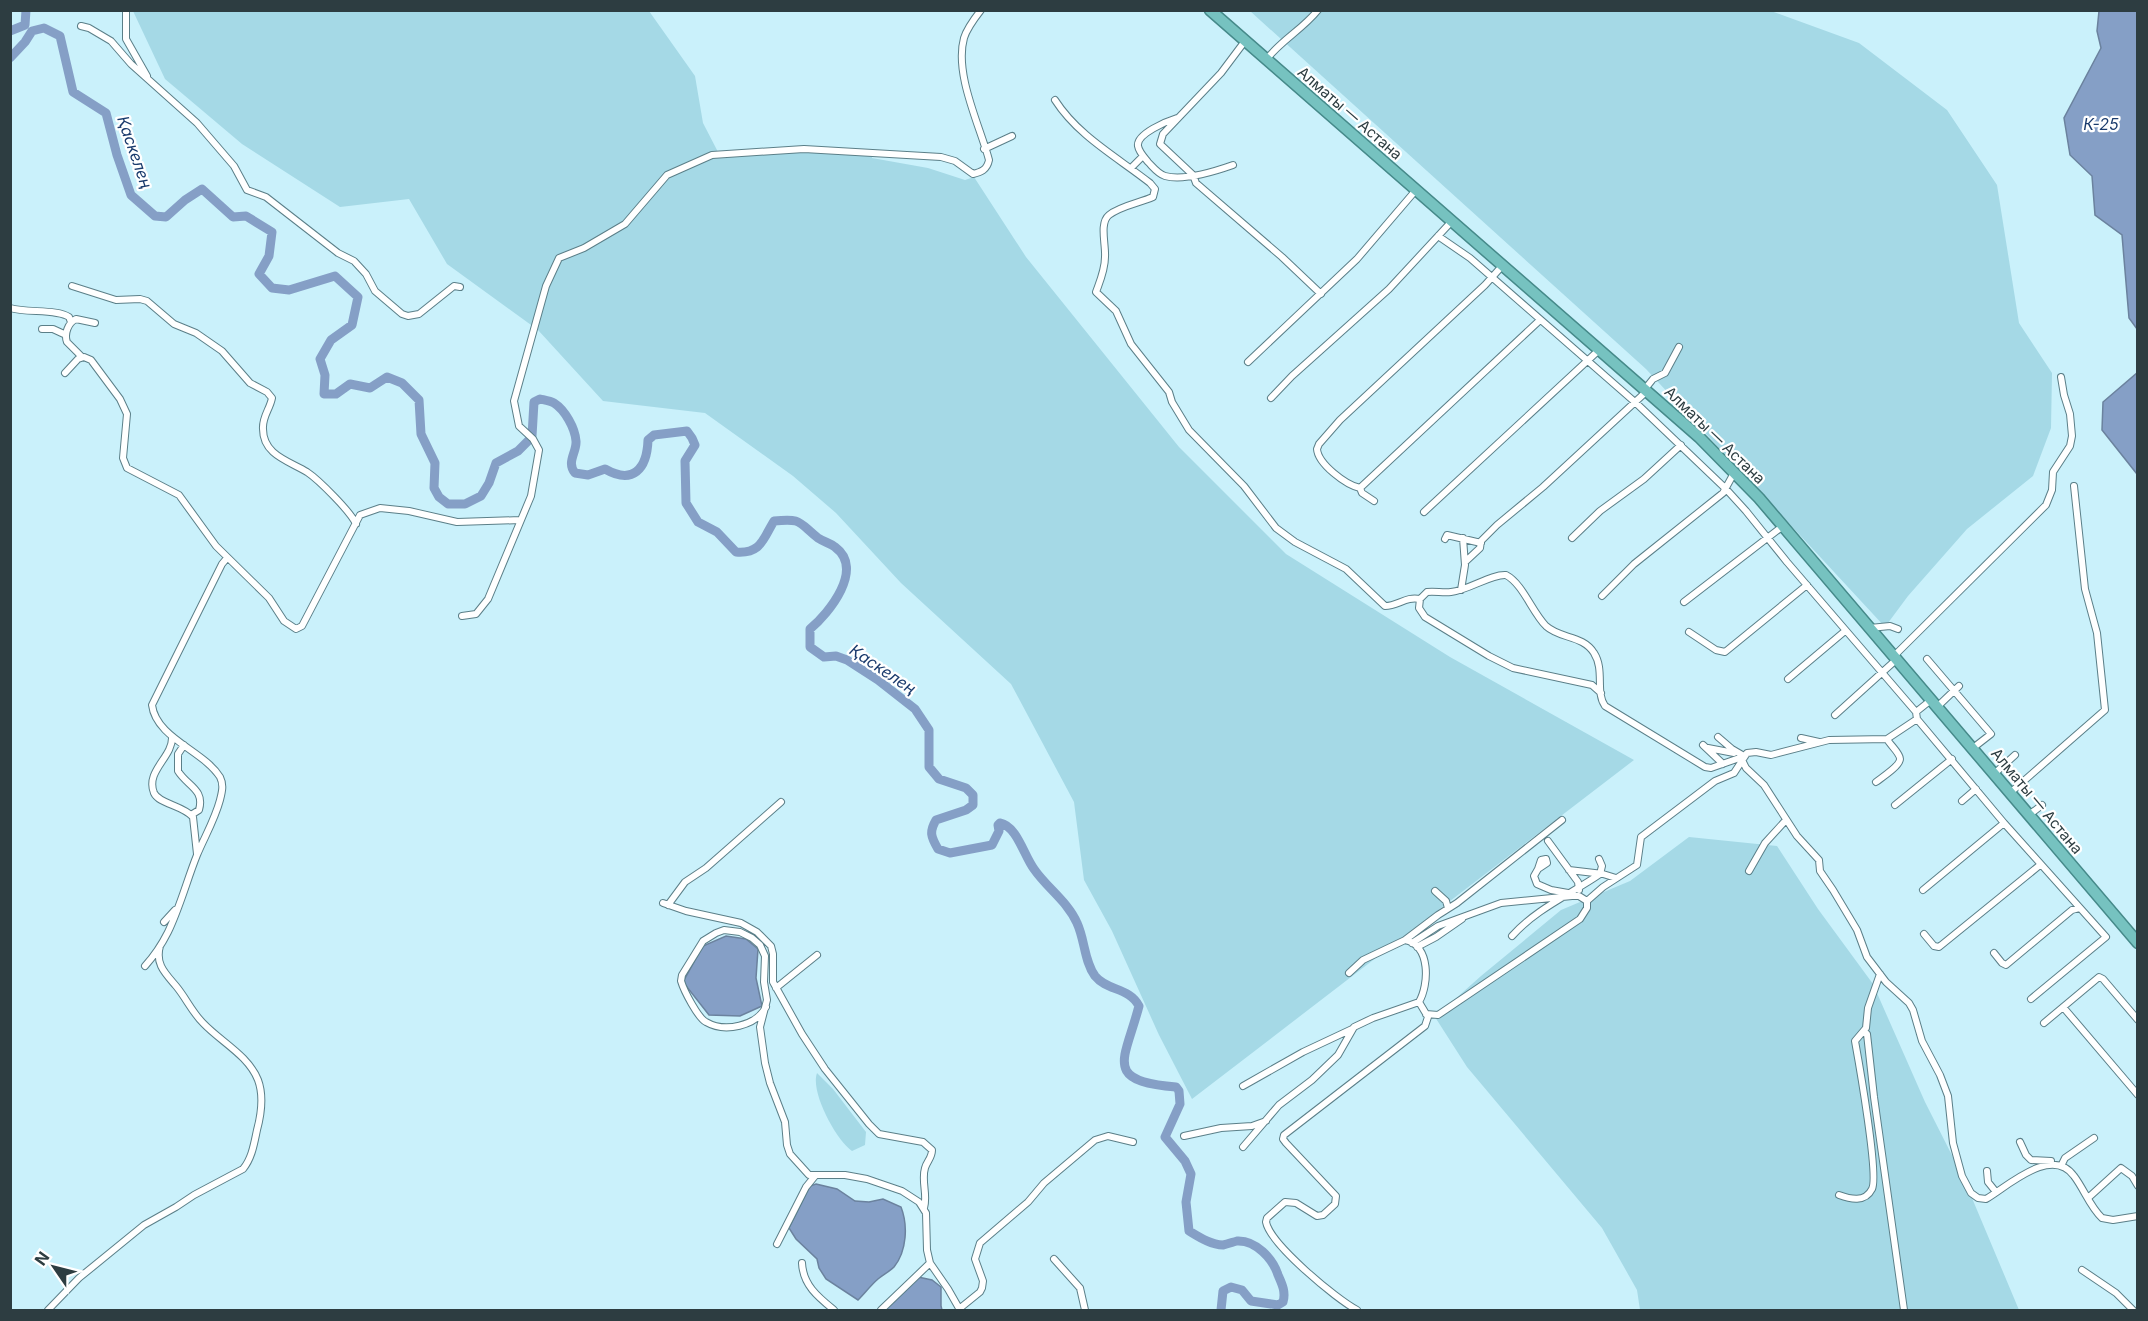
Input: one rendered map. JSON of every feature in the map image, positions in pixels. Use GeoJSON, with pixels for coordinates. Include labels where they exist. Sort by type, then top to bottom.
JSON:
{"type":"FeatureCollection","features":[{"type":"Feature","properties":{"kind":"highway","name":"Алматы — Астана"},"geometry":{"type":"LineString","coordinates":[[1210,10],[1699,437],[1783,526],[2138,943]]}},
{"type":"Feature","properties":{"kind":"street"},"geometry":{"type":"LineString","coordinates":[[126,10],[126,39],[148,79]]}},
{"type":"Feature","properties":{"kind":"street"},"geometry":{"type":"LineString","coordinates":[[462,616],[476,614],[488,599],[531,495],[539,455],[538,446],[519,426],[514,401],[526,365],[546,286],[559,258],[584,249],[625,224],[667,175],[712,154],[804,149],[941,157],[955,161],[973,174],[981,172],[989,160],[967,89],[962,51],[967,31],[981,10]]}},
{"type":"Feature","properties":{"kind":"street"},"geometry":{"type":"LineString","coordinates":[[1266,60],[1276,47],[1281,46],[1297,33],[1318,10]]}},
{"type":"Feature","properties":{"kind":"street"},"geometry":{"type":"LineString","coordinates":[[81,26],[107,38],[131,64],[207,133],[234,166],[247,190],[266,197],[338,253],[354,261],[363,269],[375,291],[397,311],[408,316],[419,314],[448,289],[454,286],[460,288]]}},
{"type":"Feature","properties":{"kind":"street"},"geometry":{"type":"LineString","coordinates":[[1245,41],[1221,73],[1161,136],[1160,144],[1193,175],[1196,183],[1321,294]]}},
{"type":"Feature","properties":{"kind":"street"},"geometry":{"type":"LineString","coordinates":[[1055,100],[1089,138],[1150,183],[1155,192],[1153,197],[1122,208],[1106,218],[1104,226],[1106,258],[1102,280],[1096,295],[1116,311],[1131,344],[1169,392],[1172,402],[1189,430],[1244,486],[1276,528],[1295,542],[1346,569],[1385,606],[1391,606],[1407,598],[1420,599]]}},
{"type":"Feature","properties":{"kind":"street"},"geometry":{"type":"LineString","coordinates":[[1178,118],[1165,122],[1140,138],[1137,145],[1155,170],[1166,176],[1185,177],[1233,165]]}},
{"type":"Feature","properties":{"kind":"street"},"geometry":{"type":"LineString","coordinates":[[984,149],[1012,136]]}},
{"type":"Feature","properties":{"kind":"street"},"geometry":{"type":"LineString","coordinates":[[1131,168],[1143,156]]}},
{"type":"Feature","properties":{"kind":"street"},"geometry":{"type":"LineString","coordinates":[[1248,362],[1374,241],[1416,190]]}},
{"type":"Feature","properties":{"kind":"street"},"geometry":{"type":"LineString","coordinates":[[1272,398],[1292,376],[1323,351],[1389,289],[1452,221]]}},
{"type":"Feature","properties":{"kind":"street"},"geometry":{"type":"LineString","coordinates":[[1438,236],[1473,262],[1636,403],[1726,489],[2004,823],[2106,937],[2031,999]]}},
{"type":"Feature","properties":{"kind":"street"},"geometry":{"type":"LineString","coordinates":[[1473,262],[1484,249]]}},
{"type":"Feature","properties":{"kind":"street"},"geometry":{"type":"LineString","coordinates":[[1374,501],[1362,493],[1360,488],[1342,479],[1321,461],[1317,449],[1319,444],[1340,420],[1492,279],[1507,268]]}},
{"type":"Feature","properties":{"kind":"street"},"geometry":{"type":"LineString","coordinates":[[1499,285],[1507,268]]}},
{"type":"Feature","properties":{"kind":"street"},"geometry":{"type":"LineString","coordinates":[[72,286],[116,300],[144,300],[174,324],[196,333],[222,351],[250,383],[267,392],[272,398],[264,416],[263,427],[265,440],[273,453],[318,481],[350,514],[356,524]]}},
{"type":"Feature","properties":{"kind":"street"},"geometry":{"type":"LineString","coordinates":[[1360,488],[1534,326],[1545,302]]}},
{"type":"Feature","properties":{"kind":"street"},"geometry":{"type":"LineString","coordinates":[[10,308],[28,312],[63,313],[69,317],[71,322],[66,335],[67,342],[82,357],[89,358],[126,410],[128,420],[123,458],[125,465],[179,495],[216,546],[269,598],[284,621],[296,629],[302,626],[360,515],[380,508],[409,511],[457,522],[520,520]]}},
{"type":"Feature","properties":{"kind":"street"},"geometry":{"type":"LineString","coordinates":[[71,322],[80,319],[95,323]]}},
{"type":"Feature","properties":{"kind":"street"},"geometry":{"type":"LineString","coordinates":[[42,329],[53,329],[66,335]]}},
{"type":"Feature","properties":{"kind":"street"},"geometry":{"type":"LineString","coordinates":[[1465,562],[1480,548],[1481,543],[1502,520],[1543,487],[1636,403],[1653,379],[1665,373],[1679,346]]}},
{"type":"Feature","properties":{"kind":"street"},"geometry":{"type":"LineString","coordinates":[[1424,512],[1600,349]]}},
{"type":"Feature","properties":{"kind":"street"},"geometry":{"type":"LineString","coordinates":[[64,373],[82,357]]}},
{"type":"Feature","properties":{"kind":"street"},"geometry":{"type":"LineString","coordinates":[[1836,715],[1881,674],[2046,505],[2052,490],[2053,472],[2070,446],[2072,436],[2070,414],[2061,377]]}},
{"type":"Feature","properties":{"kind":"street"},"geometry":{"type":"LineString","coordinates":[[1572,538],[1600,512],[1652,472],[1681,444]]}},
{"type":"Feature","properties":{"kind":"street"},"geometry":{"type":"LineString","coordinates":[[1602,596],[1634,564],[1726,489],[1734,473]]}},
{"type":"Feature","properties":{"kind":"street"},"geometry":{"type":"LineString","coordinates":[[2010,793],[2105,710],[2097,633],[2085,589],[2074,486]]}},
{"type":"Feature","properties":{"kind":"street"},"geometry":{"type":"LineString","coordinates":[[1684,602],[1783,526]]}},
{"type":"Feature","properties":{"kind":"street"},"geometry":{"type":"LineString","coordinates":[[1445,539],[1447,535],[1481,543]]}},
{"type":"Feature","properties":{"kind":"street"},"geometry":{"type":"LineString","coordinates":[[1461,590],[1465,562],[1464,538]]}},
{"type":"Feature","properties":{"kind":"street"},"geometry":{"type":"LineString","coordinates":[[145,966],[160,946],[178,908],[197,855],[220,802],[223,785],[218,774],[172,737],[154,712],[152,705],[227,558]]}},
{"type":"Feature","properties":{"kind":"street"},"geometry":{"type":"LineString","coordinates":[[1601,693],[1592,685],[1523,671],[1499,662],[1425,617],[1419,608],[1420,599],[1423,594],[1430,591],[1450,593],[1482,583],[1498,575],[1510,577],[1547,627],[1582,641],[1594,652],[1600,667],[1601,693],[1601,701],[1605,706],[1705,767],[1711,768],[1749,753],[1771,755],[1836,739],[1887,739],[1916,715],[1957,688]]}},
{"type":"Feature","properties":{"kind":"street"},"geometry":{"type":"LineString","coordinates":[[1689,632],[1716,650],[1725,652],[1807,585]]}},
{"type":"Feature","properties":{"kind":"street"},"geometry":{"type":"LineString","coordinates":[[1870,628],[1890,626],[1898,629]]}},
{"type":"Feature","properties":{"kind":"street"},"geometry":{"type":"LineString","coordinates":[[1788,679],[1845,630]]}},
{"type":"Feature","properties":{"kind":"street"},"geometry":{"type":"LineString","coordinates":[[1927,659],[1957,688],[1991,734],[1973,748]]}},
{"type":"Feature","properties":{"kind":"street"},"geometry":{"type":"LineString","coordinates":[[172,737],[171,745],[155,772],[153,790],[160,800],[180,807],[191,815],[195,824],[197,855]]}},
{"type":"Feature","properties":{"kind":"street"},"geometry":{"type":"LineString","coordinates":[[1718,737],[1742,756],[1746,768],[1764,785],[1797,836],[1820,860],[1820,872],[1857,930],[1867,957],[1913,1010],[1922,1041],[1948,1096],[1955,1151],[1966,1185],[1974,1196],[1982,1199],[2041,1166],[2057,1165],[2094,1138]]}},
{"type":"Feature","properties":{"kind":"street"},"geometry":{"type":"LineString","coordinates":[[1801,738],[1820,742]]}},
{"type":"Feature","properties":{"kind":"street"},"geometry":{"type":"LineString","coordinates":[[1876,782],[1900,761],[1887,739]]}},
{"type":"Feature","properties":{"kind":"street"},"geometry":{"type":"LineString","coordinates":[[184,745],[178,754],[178,771],[195,787],[201,801],[199,810],[191,815]]}},
{"type":"Feature","properties":{"kind":"street"},"geometry":{"type":"LineString","coordinates":[[1723,764],[1706,747],[1742,756]]}},
{"type":"Feature","properties":{"kind":"street"},"geometry":{"type":"LineString","coordinates":[[1994,774],[2015,755]]}},
{"type":"Feature","properties":{"kind":"street"},"geometry":{"type":"LineString","coordinates":[[1587,901],[1616,878],[1635,867],[1638,862],[1641,837],[1715,781],[1734,773],[1742,756]]}},
{"type":"Feature","properties":{"kind":"street"},"geometry":{"type":"LineString","coordinates":[[1895,805],[1952,759]]}},
{"type":"Feature","properties":{"kind":"street"},"geometry":{"type":"LineString","coordinates":[[1962,801],[1976,789]]}},
{"type":"Feature","properties":{"kind":"street"},"geometry":{"type":"LineString","coordinates":[[781,802],[706,868],[685,882],[666,904],[741,924],[757,932],[771,946],[772,977],[776,988],[818,1060],[874,1130],[879,1134],[923,1142],[930,1147],[933,1153],[925,1169],[927,1198],[924,1208],[930,1263],[960,1310],[982,1288],[983,1281],[975,1259],[980,1243],[1028,1202],[1044,1183],[1095,1140],[1108,1136],[1133,1142]]}},
{"type":"Feature","properties":{"kind":"street"},"geometry":{"type":"LineString","coordinates":[[2029,815],[2042,805]]}},
{"type":"Feature","properties":{"kind":"street"},"geometry":{"type":"LineString","coordinates":[[1412,943],[1448,908],[1562,820]]}},
{"type":"Feature","properties":{"kind":"street"},"geometry":{"type":"LineString","coordinates":[[1749,871],[1765,843],[1786,820]]}},
{"type":"Feature","properties":{"kind":"street"},"geometry":{"type":"LineString","coordinates":[[1923,890],[2004,823]]}},
{"type":"Feature","properties":{"kind":"street"},"geometry":{"type":"LineString","coordinates":[[1548,842],[1578,882],[1579,896]]}},
{"type":"Feature","properties":{"kind":"street"},"geometry":{"type":"LineString","coordinates":[[1512,936],[1519,928],[1565,895],[1599,874],[1602,866],[1599,859]]}},
{"type":"Feature","properties":{"kind":"street"},"geometry":{"type":"LineString","coordinates":[[1923,934],[1934,946],[1939,947],[2040,864]]}},
{"type":"Feature","properties":{"kind":"street"},"geometry":{"type":"LineString","coordinates":[[1538,869],[1534,876],[1536,884],[1565,895]]}},
{"type":"Feature","properties":{"kind":"street"},"geometry":{"type":"LineString","coordinates":[[1569,870],[1616,878]]}},
{"type":"Feature","properties":{"kind":"street"},"geometry":{"type":"LineString","coordinates":[[1435,891],[1446,901],[1448,908]]}},
{"type":"Feature","properties":{"kind":"street"},"geometry":{"type":"LineString","coordinates":[[1349,973],[1363,960],[1412,943],[1438,926],[1501,903],[1565,895],[1579,896],[1587,901]]}},
{"type":"Feature","properties":{"kind":"street"},"geometry":{"type":"LineString","coordinates":[[1426,1014],[1438,1015],[1563,932],[1583,916],[1587,908],[1587,901]]}},
{"type":"Feature","properties":{"kind":"street"},"geometry":{"type":"LineString","coordinates":[[164,922],[178,908]]}},
{"type":"Feature","properties":{"kind":"street"},"geometry":{"type":"LineString","coordinates":[[1994,953],[2006,965],[2072,910],[2079,908]]}},
{"type":"Feature","properties":{"kind":"street"},"geometry":{"type":"LineString","coordinates":[[1412,943],[1425,944],[1467,916]]}},
{"type":"Feature","properties":{"kind":"street"},"geometry":{"type":"LineString","coordinates":[[760,1027],[746,1024],[729,1027],[706,1022],[682,985],[682,975],[703,941],[724,930],[740,932],[756,941],[765,956],[766,1007],[760,1027],[767,1072],[785,1122],[790,1154],[805,1172],[814,1176],[845,1175],[877,1182],[902,1191],[924,1208]]}},
{"type":"Feature","properties":{"kind":"street"},"geometry":{"type":"LineString","coordinates":[[1243,1086],[1304,1052],[1373,1018],[1419,1002],[1426,967],[1422,954],[1412,943]]}},
{"type":"Feature","properties":{"kind":"street"},"geometry":{"type":"LineString","coordinates":[[1422,954],[1425,944]]}},
{"type":"Feature","properties":{"kind":"street"},"geometry":{"type":"LineString","coordinates":[[48,1311],[79,1278],[144,1225],[243,1169],[254,1148],[261,1108],[258,1080],[248,1064],[203,1023],[164,972],[158,960],[160,946]]}},
{"type":"Feature","properties":{"kind":"street"},"geometry":{"type":"LineString","coordinates":[[776,988],[817,955]]}},
{"type":"Feature","properties":{"kind":"street"},"geometry":{"type":"LineString","coordinates":[[1880,974],[1868,1008],[1864,1031],[1868,1046],[1904,1311]]}},
{"type":"Feature","properties":{"kind":"street"},"geometry":{"type":"LineString","coordinates":[[2044,1023],[2094,980],[2101,977],[2138,1020]]}},
{"type":"Feature","properties":{"kind":"street"},"geometry":{"type":"LineString","coordinates":[[1357,1311],[1301,1266],[1266,1226],[1268,1218],[1285,1202],[1296,1203],[1317,1216],[1327,1212],[1337,1201],[1332,1191],[1286,1143],[1284,1137],[1289,1130],[1425,1026],[1428,1021],[1419,1002]]}},
{"type":"Feature","properties":{"kind":"street"},"geometry":{"type":"LineString","coordinates":[[746,1024],[766,1007]]}},
{"type":"Feature","properties":{"kind":"street"},"geometry":{"type":"LineString","coordinates":[[2063,1007],[2138,1095]]}},
{"type":"Feature","properties":{"kind":"street"},"geometry":{"type":"LineString","coordinates":[[1243,1147],[1279,1105],[1312,1080],[1338,1055],[1353,1029]]}},
{"type":"Feature","properties":{"kind":"street"},"geometry":{"type":"LineString","coordinates":[[1839,1196],[1851,1199],[1861,1198],[1868,1194],[1873,1186],[1874,1165],[1856,1041],[1864,1031]]}},
{"type":"Feature","properties":{"kind":"street"},"geometry":{"type":"LineString","coordinates":[[1184,1136],[1221,1128],[1252,1126],[1267,1120]]}},
{"type":"Feature","properties":{"kind":"street"},"geometry":{"type":"LineString","coordinates":[[2020,1142],[2031,1160],[2045,1160],[2073,1174],[2104,1220],[2138,1216]]}},
{"type":"Feature","properties":{"kind":"street"},"geometry":{"type":"LineString","coordinates":[[2088,1197],[2121,1168],[2132,1176],[2138,1186]]}},
{"type":"Feature","properties":{"kind":"street"},"geometry":{"type":"LineString","coordinates":[[1987,1171],[1988,1182],[1996,1192]]}},
{"type":"Feature","properties":{"kind":"street"},"geometry":{"type":"LineString","coordinates":[[777,1244],[814,1176]]}},
{"type":"Feature","properties":{"kind":"street"},"geometry":{"type":"LineString","coordinates":[[1054,1259],[1080,1288],[1085,1311]]}},
{"type":"Feature","properties":{"kind":"street"},"geometry":{"type":"LineString","coordinates":[[802,1263],[803,1273],[810,1289],[834,1311]]}},
{"type":"Feature","properties":{"kind":"street"},"geometry":{"type":"LineString","coordinates":[[881,1311],[930,1263]]}},
{"type":"Feature","properties":{"kind":"street"},"geometry":{"type":"LineString","coordinates":[[2082,1270],[2116,1293],[2133,1311]]}},
{"type":"Feature","properties":{"kind":"shaded area"},"geometry":{"type":"Polygon","coordinates":[[[133,11],[649,11],[695,76],[703,123],[718,152],[796,149],[873,153],[872,158],[928,168],[965,180],[974,177],[1026,257],[1179,447],[1286,554],[1450,657],[1634,760],[1192,1099],[1159,1035],[1112,931],[1084,880],[1074,802],[1011,684],[901,583],[836,513],[793,476],[705,413],[603,401],[538,330],[447,264],[409,199],[340,207],[242,144],[165,79],[133,11]]]}},
{"type":"Feature","properties":{"kind":"shaded area"},"geometry":{"type":"Polygon","coordinates":[[[1250,11],[1771,11],[1859,43],[1947,110],[1997,185],[2019,323],[2052,373],[2051,428],[2033,476],[1967,529],[1908,596],[1885,627],[1646,369],[1250,11]]]}},
{"type":"Feature","properties":{"kind":"shaded area"},"geometry":{"type":"Polygon","coordinates":[[[1689,837],[1777,846],[1818,909],[1873,984],[1925,1102],[1964,1179],[2019,1310],[1640,1310],[1637,1290],[1602,1228],[1467,1067],[1435,1017],[1561,910],[1630,881],[1689,837]]]}},
{"type":"Feature","properties":{"kind":"shaded area"},"geometry":{"type":"Polygon","coordinates":[[[817,1073],[833,1089],[866,1132],[865,1145],[852,1151],[839,1137],[826,1115],[817,1092],[817,1073]]]}},
{"type":"Feature","properties":{"kind":"water","name":"К-25"},"geometry":{"type":"Polygon","coordinates":[[[2099,11],[2137,11],[2137,329],[2129,318],[2122,235],[2095,215],[2092,176],[2070,155],[2064,118],[2101,48],[2097,31],[2099,11]]]}},
{"type":"Feature","properties":{"kind":"water"},"geometry":{"type":"Polygon","coordinates":[[[2137,373],[2137,474],[2102,430],[2103,402],[2137,373]]]}},
{"type":"Feature","properties":{"kind":"water"},"geometry":{"type":"Polygon","coordinates":[[[726,936],[746,939],[758,949],[756,978],[762,1006],[740,1016],[709,1015],[683,982],[703,946],[726,936]]]}},
{"type":"Feature","properties":{"kind":"water"},"geometry":{"type":"Polygon","coordinates":[[[816,1184],[837,1189],[855,1201],[869,1202],[883,1199],[901,1207],[905,1222],[902,1253],[894,1267],[875,1281],[858,1300],[826,1279],[819,1268],[817,1259],[796,1239],[789,1228],[810,1186],[816,1184]]]}},
{"type":"Feature","properties":{"kind":"water"},"geometry":{"type":"Polygon","coordinates":[[[918,1277],[932,1280],[941,1287],[942,1310],[883,1310],[918,1277]]]}},
{"type":"Feature","properties":{"kind":"waterway","name":"Қаскелең"},"geometry":{"type":"LineString","coordinates":[[10,31],[25,25],[26,10]]}},
{"type":"Feature","properties":{"kind":"waterway","name":"Қаскелең"},"geometry":{"type":"LineString","coordinates":[[10,58],[32,31],[44,28],[60,36],[73,92],[106,113],[131,195],[155,216],[166,217],[202,189],[233,217],[246,216],[272,232],[269,256],[259,274],[272,288],[289,290],[335,276],[358,297],[352,325],[331,340],[320,359],[325,375],[324,394],[336,394],[350,384],[370,388],[387,377],[402,383],[419,400],[421,434],[435,463],[434,488],[439,497],[448,504],[465,504],[481,496],[489,483],[496,463],[518,451],[529,440]]}},
{"type":"Feature","properties":{"kind":"waterway","name":"Қаскелең"},"geometry":{"type":"LineString","coordinates":[[532,436],[534,402],[540,399],[552,402],[566,415],[574,431],[576,445],[572,469],[575,473],[588,475],[605,469],[615,474],[631,475],[641,466],[645,459],[648,440],[654,435],[687,431],[695,445],[685,461],[686,503],[698,522],[717,532],[736,552],[744,552],[751,551],[760,544],[774,521],[795,521],[835,547],[843,556],[846,567],[841,590],[826,613],[810,629],[810,647],[824,657],[836,656],[847,660],[878,680],[915,709],[929,730],[929,767],[939,779],[966,788],[973,795],[973,805],[966,810],[936,820],[932,834],[938,849],[950,853],[992,845],[999,831],[998,825],[1000,823],[1006,825],[1016,835],[1034,869],[1073,915],[1095,976],[1100,981],[1130,995],[1139,1006],[1124,1064],[1128,1073],[1137,1079],[1176,1087],[1179,1091],[1180,1104],[1165,1137],[1185,1161],[1191,1174],[1186,1202],[1189,1231],[1214,1244],[1223,1245],[1237,1241],[1257,1247],[1276,1269],[1283,1288],[1283,1302],[1278,1305],[1251,1301],[1242,1290],[1231,1287],[1223,1291],[1221,1310]]}}]}
